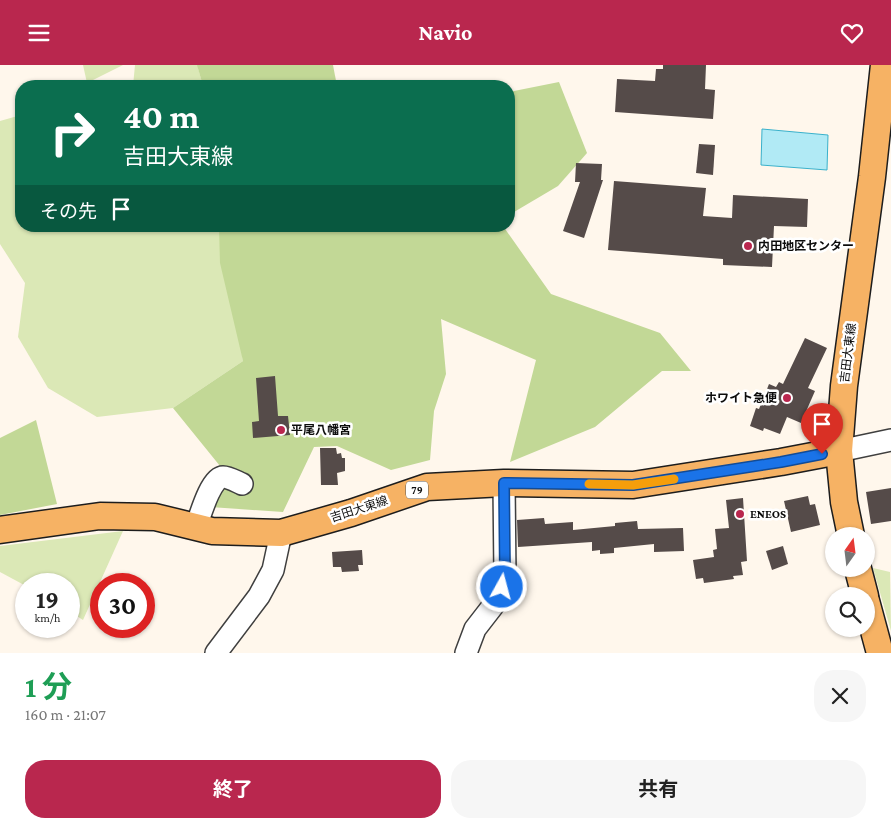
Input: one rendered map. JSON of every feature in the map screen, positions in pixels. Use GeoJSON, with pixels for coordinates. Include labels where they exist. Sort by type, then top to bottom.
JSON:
{"type":"FeatureCollection","features":[{"type":"Feature","properties":{"kind":"main road","name":"吉田大東線"},"geometry":{"type":"LineString","coordinates":[[0,530],[100,516],[155,517],[212,531],[281,533],[351,513],[427,487],[504,483],[633,485],[839,451],[844,387],[872,177],[884,65]]}},
{"type":"Feature","properties":{"kind":"main road"},"geometry":{"type":"LineString","coordinates":[[839,451],[844,502],[849,527]]}},
{"type":"Feature","properties":{"kind":"main road"},"geometry":{"type":"LineString","coordinates":[[875,634],[880,653]]}},
{"type":"Feature","properties":{"kind":"street"},"geometry":{"type":"LineString","coordinates":[[839,451],[891,440]]}},
{"type":"Feature","properties":{"kind":"street"},"geometry":{"type":"LineString","coordinates":[[196,527],[213,483],[219,478],[224,477],[242,484]]}},
{"type":"Feature","properties":{"kind":"street"},"geometry":{"type":"LineString","coordinates":[[466,653],[475,629],[499,598],[505,576],[504,483]]}},
{"type":"Feature","properties":{"kind":"street"},"geometry":{"type":"LineString","coordinates":[[216,653],[259,596],[273,570],[281,533]]}},
{"type":"Feature","properties":{"kind":"green space"},"geometry":{"type":"Polygon","coordinates":[[[83,65],[123,65],[93,80],[86,80],[83,65]]]}},
{"type":"Feature","properties":{"kind":"green space"},"geometry":{"type":"Polygon","coordinates":[[[135,65],[199,65],[201,80],[134,80],[135,65]]]}},
{"type":"Feature","properties":{"kind":"green space"},"geometry":{"type":"Polygon","coordinates":[[[197,65],[333,65],[336,80],[201,80],[197,65]]]}},
{"type":"Feature","properties":{"kind":"green space"},"geometry":{"type":"Polygon","coordinates":[[[559,82],[587,153],[558,186],[515,211],[515,91],[559,82]]]}},
{"type":"Feature","properties":{"kind":"green space"},"geometry":{"type":"Polygon","coordinates":[[[15,117],[15,232],[228,232],[243,361],[173,408],[97,417],[48,388],[18,337],[25,283],[0,244],[0,121],[15,117]]]}},
{"type":"Feature","properties":{"kind":"green space"},"geometry":{"type":"Polygon","coordinates":[[[219,232],[507,232],[551,294],[660,333],[691,371],[662,371],[595,427],[510,462],[536,360],[441,319],[446,374],[434,411],[430,460],[391,470],[337,446],[314,447],[283,512],[210,507],[219,478],[220,466],[173,408],[243,361],[220,263],[219,232]]]}},
{"type":"Feature","properties":{"kind":"green space"},"geometry":{"type":"Polygon","coordinates":[[[36,420],[57,504],[0,515],[0,438],[36,420]]]}},
{"type":"Feature","properties":{"kind":"green space"},"geometry":{"type":"Polygon","coordinates":[[[123,531],[104,573],[90,573],[90,604],[83,620],[80,618],[80,573],[15,573],[15,580],[0,572],[0,546],[123,531]]]}},
{"type":"Feature","properties":{"kind":"green space"},"geometry":{"type":"Polygon","coordinates":[[[875,568],[890,572],[891,631],[875,575],[875,568]]]}},
{"type":"Feature","properties":{"kind":"water"},"geometry":{"type":"Polygon","coordinates":[[[762,129],[828,135],[827,170],[761,165],[762,129]]]}},
{"type":"Feature","properties":{"kind":"building"},"geometry":{"type":"Polygon","coordinates":[[[663,65],[706,65],[705,89],[715,90],[713,119],[615,112],[617,79],[655,81],[656,69],[663,69],[663,65]]]}},
{"type":"Feature","properties":{"kind":"building"},"geometry":{"type":"Polygon","coordinates":[[[699,144],[715,145],[713,175],[696,173],[699,144]]]}},
{"type":"Feature","properties":{"kind":"building"},"geometry":{"type":"Polygon","coordinates":[[[576,163],[602,164],[601,180],[603,180],[584,238],[563,231],[580,182],[575,182],[576,163]]]}},
{"type":"Feature","properties":{"kind":"building"},"geometry":{"type":"Polygon","coordinates":[[[614,181],[706,188],[703,216],[732,218],[733,195],[808,199],[807,227],[774,226],[772,267],[723,265],[723,259],[608,250],[614,181]]]}},
{"type":"Feature","properties":{"kind":"building"},"geometry":{"type":"Polygon","coordinates":[[[805,338],[827,348],[808,388],[815,391],[801,423],[787,417],[780,434],[764,428],[763,431],[750,426],[756,408],[759,409],[769,384],[776,387],[779,382],[783,384],[805,338]]]}},
{"type":"Feature","properties":{"kind":"building"},"geometry":{"type":"Polygon","coordinates":[[[275,376],[278,416],[288,416],[290,435],[253,438],[252,422],[259,421],[256,378],[275,376]]]}},
{"type":"Feature","properties":{"kind":"building"},"geometry":{"type":"Polygon","coordinates":[[[320,448],[336,448],[337,454],[341,453],[342,458],[345,458],[345,471],[337,473],[338,485],[321,485],[320,448]]]}},
{"type":"Feature","properties":{"kind":"building"},"geometry":{"type":"Polygon","coordinates":[[[891,488],[891,521],[871,524],[866,492],[891,488]]]}},
{"type":"Feature","properties":{"kind":"building"},"geometry":{"type":"Polygon","coordinates":[[[808,496],[810,505],[815,504],[820,525],[791,532],[784,501],[808,496]]]}},
{"type":"Feature","properties":{"kind":"building"},"geometry":{"type":"Polygon","coordinates":[[[743,498],[747,561],[741,562],[743,575],[733,576],[734,579],[704,583],[703,578],[696,579],[693,560],[714,557],[713,550],[717,549],[715,529],[729,528],[726,500],[743,498]]]}},
{"type":"Feature","properties":{"kind":"building"},"geometry":{"type":"Polygon","coordinates":[[[544,518],[545,524],[573,522],[573,530],[615,526],[615,523],[637,521],[638,529],[683,528],[684,551],[654,552],[654,544],[614,548],[614,553],[600,554],[600,550],[592,551],[592,542],[518,547],[517,520],[544,518]]]}},
{"type":"Feature","properties":{"kind":"building"},"geometry":{"type":"Polygon","coordinates":[[[783,546],[788,564],[772,570],[766,551],[783,546]]]}},
{"type":"Feature","properties":{"kind":"building"},"geometry":{"type":"Polygon","coordinates":[[[362,550],[363,565],[358,565],[359,571],[342,572],[341,567],[333,567],[332,552],[362,550]]]}},
{"type":"Feature","properties":{"kind":"slow traffic"},"geometry":{"type":"LineString","coordinates":[[589,484],[633,485],[674,479]]}},
{"type":"Feature","properties":{"kind":"place","name":"内田地区センター"},"geometry":{"type":"Point","coordinates":[748,246]}},
{"type":"Feature","properties":{"kind":"place","name":"ホワイト急便"},"geometry":{"type":"Point","coordinates":[787,398]}},
{"type":"Feature","properties":{"kind":"place","name":"平尾八幡宮"},"geometry":{"type":"Point","coordinates":[281,430]}},
{"type":"Feature","properties":{"kind":"place","name":"ENEOS"},"geometry":{"type":"Point","coordinates":[740,514]}},
{"type":"Feature","properties":{"kind":"route"},"geometry":{"type":"LineString","coordinates":[[502,587],[505,576],[506,522],[504,483],[633,485],[822,454]]}}]}
